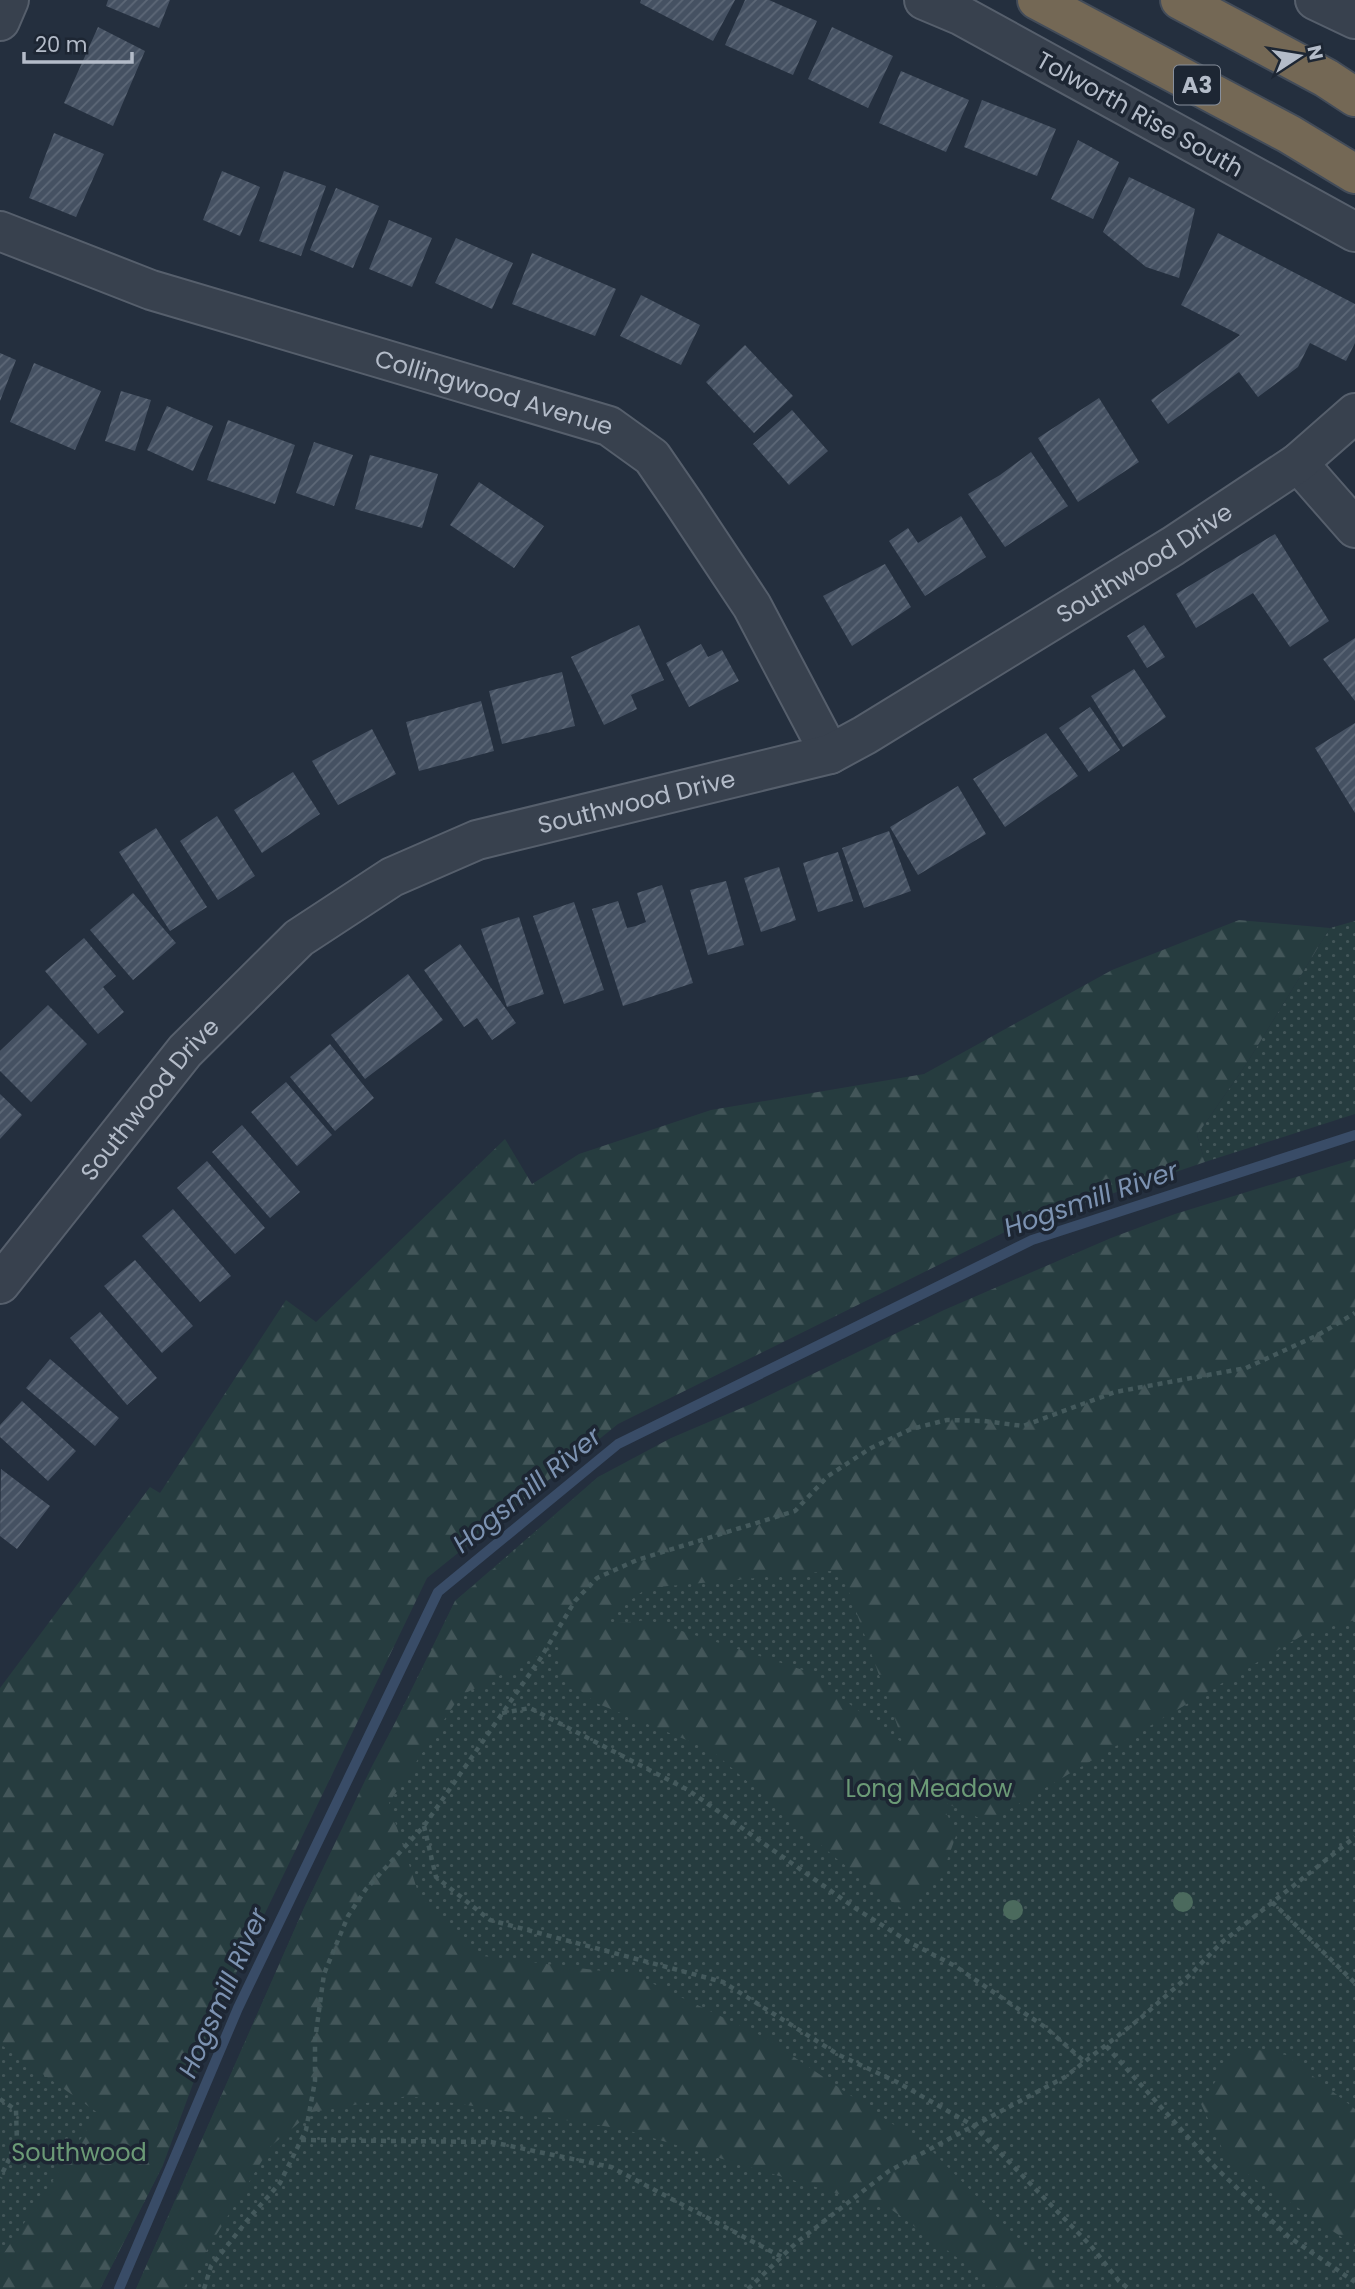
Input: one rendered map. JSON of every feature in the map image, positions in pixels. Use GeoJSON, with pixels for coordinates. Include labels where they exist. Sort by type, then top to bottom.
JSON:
{"type":"FeatureCollection","features":[{"type":"Feature","properties":{"kind":"highway","name":"Tolworth Rise South"},"geometry":{"type":"LineString","coordinates":[[1037,0],[1289,134],[1355,174]]}},
{"type":"Feature","properties":{"kind":"highway"},"geometry":{"type":"LineString","coordinates":[[1180,0],[1326,78],[1355,97]]}},
{"type":"Feature","properties":{"kind":"street"},"geometry":{"type":"LineString","coordinates":[[0,21],[9,0]]}},
{"type":"Feature","properties":{"kind":"street","name":"Tolworth Rise South"},"geometry":{"type":"LineString","coordinates":[[923,0],[962,16],[1355,232]]}},
{"type":"Feature","properties":{"kind":"street"},"geometry":{"type":"LineString","coordinates":[[1315,0],[1355,19]]}},
{"type":"Feature","properties":{"kind":"street","name":"Collingwood Avenue"},"geometry":{"type":"LineString","coordinates":[[0,231],[151,290],[609,426],[652,457],[685,505],[752,606],[830,754]]}},
{"type":"Feature","properties":{"kind":"street","name":"Southwood Drive"},"geometry":{"type":"LineString","coordinates":[[0,1284],[185,1051],[299,938],[391,877],[477,840],[830,754],[1161,553],[1298,463],[1355,413]]}},
{"type":"Feature","properties":{"kind":"street"},"geometry":{"type":"LineString","coordinates":[[1298,463],[1355,528]]}},
{"type":"Feature","properties":{"kind":"path"},"geometry":{"type":"LineString","coordinates":[[204,2289],[211,2266],[280,2183],[306,2130],[315,2081],[315,2040],[324,1974],[348,1916],[366,1889],[424,1826],[540,1659],[575,1601],[597,1578],[637,1560],[795,1511],[828,1476],[870,1448],[911,1429],[947,1420],[1023,1426],[1115,1392],[1246,1368],[1318,1335],[1355,1313]]}},
{"type":"Feature","properties":{"kind":"path"},"geometry":{"type":"LineString","coordinates":[[501,1713],[530,1708],[688,1790],[858,1910],[909,1942],[955,1966],[1045,2027],[1085,2062]]}},
{"type":"Feature","properties":{"kind":"path"},"geometry":{"type":"LineString","coordinates":[[424,1826],[436,1877],[490,1920],[723,1982],[839,2054],[897,2082],[974,2126],[1129,2289]]}},
{"type":"Feature","properties":{"kind":"path"},"geometry":{"type":"LineString","coordinates":[[748,2289],[797,2242],[844,2203],[889,2171],[1065,2077],[1192,1973],[1221,1942],[1355,1837]]}},
{"type":"Feature","properties":{"kind":"path"},"geometry":{"type":"LineString","coordinates":[[1272,1902],[1355,1983]]}},
{"type":"Feature","properties":{"kind":"path"},"geometry":{"type":"LineString","coordinates":[[1106,2046],[1215,2167],[1289,2237],[1355,2282]]}},
{"type":"Feature","properties":{"kind":"path"},"geometry":{"type":"LineString","coordinates":[[0,2099],[16,2110],[17,2143],[0,2178]]}},
{"type":"Feature","properties":{"kind":"path"},"geometry":{"type":"LineString","coordinates":[[301,2140],[491,2142],[611,2167],[782,2257]]}},
{"type":"Feature","properties":{"kind":"green space"},"geometry":{"type":"Polygon","coordinates":[[[1239,920],[1330,928],[1247,1063],[1197,1135],[1205,1162],[1017,1226],[618,1424],[427,1578],[227,1992],[163,2165],[100,2289],[0,2289],[0,2259],[98,2113],[0,2044],[0,1688],[150,1487],[160,1493],[286,1300],[316,1322],[505,1139],[532,1184],[579,1154],[711,1110],[924,1074],[1112,970],[1239,920]]]}},
{"type":"Feature","properties":{"kind":"green space"},"geometry":{"type":"Polygon","coordinates":[[[1355,921],[1355,1114],[1205,1162],[1197,1135],[1247,1063],[1330,928],[1355,921]]]}},
{"type":"Feature","properties":{"kind":"green space","name":"Long Meadow"},"geometry":{"type":"Polygon","coordinates":[[[1355,1159],[1355,2289],[136,2289],[304,1908],[455,1601],[598,1477],[1355,1159]]]}},
{"type":"Feature","properties":{"kind":"green space"},"geometry":{"type":"Polygon","coordinates":[[[1355,1159],[1355,1620],[1305,1634],[988,1822],[939,1800],[957,1833],[940,1880],[901,1908],[837,1859],[711,1750],[596,1703],[558,1673],[561,1644],[460,1696],[389,1803],[419,1895],[475,1955],[635,1975],[766,2038],[931,2150],[1068,2289],[1000,2289],[892,2210],[623,2129],[408,2096],[312,2112],[271,2146],[183,2289],[136,2289],[304,1908],[455,1601],[598,1477],[671,1438],[751,1404],[944,1310],[1111,1238],[1175,1214],[1355,1159]],[[841,1570],[647,1588],[598,1625],[648,1620],[803,1670],[904,1744],[841,1570]]]}},
{"type":"Feature","properties":{"kind":"green space","name":"Southwood"},"geometry":{"type":"Polygon","coordinates":[[[0,2010],[163,2165],[100,2289],[0,2289],[0,2010]]]}},
{"type":"Feature","properties":{"kind":"green space"},"geometry":{"type":"Polygon","coordinates":[[[1238,2046],[1286,2055],[1355,2109],[1355,2246],[1228,2161],[1201,2104],[1238,2046]]]}},
{"type":"Feature","properties":{"kind":"building"},"geometry":{"type":"Polygon","coordinates":[[[108,0],[170,0],[159,28],[106,6],[108,0]]]}},
{"type":"Feature","properties":{"kind":"building"},"geometry":{"type":"Polygon","coordinates":[[[641,0],[735,0],[713,41],[640,3],[641,0]]]}},
{"type":"Feature","properties":{"kind":"building"},"geometry":{"type":"Polygon","coordinates":[[[745,0],[769,0],[817,21],[793,75],[725,45],[745,0]]]}},
{"type":"Feature","properties":{"kind":"building"},"geometry":{"type":"Polygon","coordinates":[[[98,27],[145,51],[113,126],[64,103],[98,27]]]}},
{"type":"Feature","properties":{"kind":"building"},"geometry":{"type":"Polygon","coordinates":[[[832,27],[893,56],[868,108],[808,79],[832,27]]]}},
{"type":"Feature","properties":{"kind":"building"},"geometry":{"type":"Polygon","coordinates":[[[901,71],[969,100],[946,152],[879,123],[901,71]]]}},
{"type":"Feature","properties":{"kind":"building"},"geometry":{"type":"Polygon","coordinates":[[[982,100],[1056,129],[1037,176],[964,147],[982,100]]]}},
{"type":"Feature","properties":{"kind":"building"},"geometry":{"type":"Polygon","coordinates":[[[54,133],[104,154],[76,217],[29,198],[54,133]]]}},
{"type":"Feature","properties":{"kind":"building"},"geometry":{"type":"Polygon","coordinates":[[[1078,140],[1119,162],[1093,219],[1051,199],[1078,140]]]}},
{"type":"Feature","properties":{"kind":"building"},"geometry":{"type":"Polygon","coordinates":[[[222,171],[260,187],[240,236],[203,220],[222,171]]]}},
{"type":"Feature","properties":{"kind":"building"},"geometry":{"type":"Polygon","coordinates":[[[284,171],[326,186],[301,256],[259,241],[284,171]]]}},
{"type":"Feature","properties":{"kind":"building"},"geometry":{"type":"Polygon","coordinates":[[[1129,177],[1195,209],[1179,278],[1146,267],[1103,232],[1129,177]]]}},
{"type":"Feature","properties":{"kind":"building"},"geometry":{"type":"Polygon","coordinates":[[[336,188],[379,206],[353,268],[310,250],[336,188]]]}},
{"type":"Feature","properties":{"kind":"building"},"geometry":{"type":"Polygon","coordinates":[[[389,220],[432,238],[412,287],[369,269],[389,220]]]}},
{"type":"Feature","properties":{"kind":"building"},"geometry":{"type":"Polygon","coordinates":[[[1218,233],[1355,304],[1355,343],[1346,361],[1310,343],[1298,367],[1258,397],[1239,372],[1168,424],[1151,400],[1240,335],[1181,305],[1218,233]]]}},
{"type":"Feature","properties":{"kind":"building"},"geometry":{"type":"Polygon","coordinates":[[[456,238],[513,263],[492,309],[435,283],[456,238]]]}},
{"type":"Feature","properties":{"kind":"building"},"geometry":{"type":"Polygon","coordinates":[[[532,253],[616,289],[595,336],[512,304],[532,253]]]}},
{"type":"Feature","properties":{"kind":"building"},"geometry":{"type":"Polygon","coordinates":[[[641,295],[700,325],[681,365],[620,336],[641,295]]]}},
{"type":"Feature","properties":{"kind":"building"},"geometry":{"type":"Polygon","coordinates":[[[745,345],[793,396],[754,433],[706,382],[745,345]]]}},
{"type":"Feature","properties":{"kind":"building"},"geometry":{"type":"Polygon","coordinates":[[[0,353],[16,360],[0,401],[0,353]]]}},
{"type":"Feature","properties":{"kind":"building"},"geometry":{"type":"Polygon","coordinates":[[[34,363],[101,391],[75,450],[10,422],[34,363]]]}},
{"type":"Feature","properties":{"kind":"building"},"geometry":{"type":"Polygon","coordinates":[[[121,391],[151,400],[135,451],[105,441],[121,391]]]}},
{"type":"Feature","properties":{"kind":"building"},"geometry":{"type":"Polygon","coordinates":[[[1099,398],[1139,462],[1078,502],[1038,438],[1099,398]]]}},
{"type":"Feature","properties":{"kind":"building"},"geometry":{"type":"Polygon","coordinates":[[[167,406],[213,426],[193,471],[147,450],[167,406]]]}},
{"type":"Feature","properties":{"kind":"building"},"geometry":{"type":"Polygon","coordinates":[[[792,410],[828,451],[789,485],[753,444],[792,410]]]}},
{"type":"Feature","properties":{"kind":"building"},"geometry":{"type":"Polygon","coordinates":[[[228,420],[295,445],[275,504],[207,480],[228,420]]]}},
{"type":"Feature","properties":{"kind":"building"},"geometry":{"type":"Polygon","coordinates":[[[314,442],[353,455],[334,506],[296,493],[314,442]]]}},
{"type":"Feature","properties":{"kind":"building"},"geometry":{"type":"Polygon","coordinates":[[[1031,452],[1068,506],[1005,547],[968,494],[1031,452]]]}},
{"type":"Feature","properties":{"kind":"building"},"geometry":{"type":"Polygon","coordinates":[[[370,455],[438,474],[422,528],[355,509],[370,455]]]}},
{"type":"Feature","properties":{"kind":"building"},"geometry":{"type":"Polygon","coordinates":[[[479,482],[544,526],[514,568],[450,525],[479,482]]]}},
{"type":"Feature","properties":{"kind":"building"},"geometry":{"type":"Polygon","coordinates":[[[961,516],[986,557],[925,596],[889,541],[908,528],[918,543],[961,516]]]}},
{"type":"Feature","properties":{"kind":"building"},"geometry":{"type":"Polygon","coordinates":[[[1275,534],[1329,621],[1290,647],[1253,593],[1196,628],[1176,594],[1275,534]]]}},
{"type":"Feature","properties":{"kind":"building"},"geometry":{"type":"Polygon","coordinates":[[[885,564],[911,607],[852,646],[823,596],[885,564]]]}},
{"type":"Feature","properties":{"kind":"building"},"geometry":{"type":"Polygon","coordinates":[[[639,625],[664,680],[631,695],[637,709],[604,725],[571,657],[639,625]]]}},
{"type":"Feature","properties":{"kind":"building"},"geometry":{"type":"Polygon","coordinates":[[[1144,625],[1165,657],[1147,668],[1127,636],[1144,625]]]}},
{"type":"Feature","properties":{"kind":"building"},"geometry":{"type":"Polygon","coordinates":[[[1355,638],[1355,701],[1323,659],[1355,638]]]}},
{"type":"Feature","properties":{"kind":"building"},"geometry":{"type":"Polygon","coordinates":[[[701,644],[708,657],[722,650],[739,681],[689,707],[666,663],[701,644]]]}},
{"type":"Feature","properties":{"kind":"building"},"geometry":{"type":"Polygon","coordinates":[[[1134,669],[1166,717],[1123,747],[1091,696],[1134,669]]]}},
{"type":"Feature","properties":{"kind":"building"},"geometry":{"type":"Polygon","coordinates":[[[562,672],[575,726],[502,744],[489,691],[562,672]]]}},
{"type":"Feature","properties":{"kind":"building"},"geometry":{"type":"Polygon","coordinates":[[[481,701],[494,751],[419,771],[406,722],[481,701]]]}},
{"type":"Feature","properties":{"kind":"building"},"geometry":{"type":"Polygon","coordinates":[[[1090,707],[1120,750],[1089,772],[1059,728],[1090,707]]]}},
{"type":"Feature","properties":{"kind":"building"},"geometry":{"type":"Polygon","coordinates":[[[1355,723],[1355,813],[1315,748],[1355,723]]]}},
{"type":"Feature","properties":{"kind":"building"},"geometry":{"type":"Polygon","coordinates":[[[372,729],[396,774],[338,805],[312,761],[372,729]]]}},
{"type":"Feature","properties":{"kind":"building"},"geometry":{"type":"Polygon","coordinates":[[[1046,733],[1078,776],[1005,827],[973,779],[1046,733]]]}},
{"type":"Feature","properties":{"kind":"building"},"geometry":{"type":"Polygon","coordinates":[[[293,772],[320,814],[262,853],[234,810],[293,772]]]}},
{"type":"Feature","properties":{"kind":"building"},"geometry":{"type":"Polygon","coordinates":[[[958,786],[986,834],[918,875],[890,827],[958,786]]]}},
{"type":"Feature","properties":{"kind":"building"},"geometry":{"type":"Polygon","coordinates":[[[217,816],[255,876],[218,900],[180,841],[217,816]]]}},
{"type":"Feature","properties":{"kind":"building"},"geometry":{"type":"Polygon","coordinates":[[[156,828],[207,907],[170,931],[119,852],[156,828]]]}},
{"type":"Feature","properties":{"kind":"building"},"geometry":{"type":"Polygon","coordinates":[[[889,831],[911,891],[864,908],[842,848],[889,831]]]}},
{"type":"Feature","properties":{"kind":"building"},"geometry":{"type":"Polygon","coordinates":[[[838,852],[853,901],[818,912],[803,863],[838,852]]]}},
{"type":"Feature","properties":{"kind":"building"},"geometry":{"type":"Polygon","coordinates":[[[779,867],[796,920],[761,932],[744,878],[779,867]]]}},
{"type":"Feature","properties":{"kind":"building"},"geometry":{"type":"Polygon","coordinates":[[[726,881],[744,945],[708,955],[690,890],[726,881]]]}},
{"type":"Feature","properties":{"kind":"building"},"geometry":{"type":"Polygon","coordinates":[[[662,885],[693,983],[623,1006],[592,909],[618,901],[627,928],[636,926],[646,922],[637,893],[662,885]]]}},
{"type":"Feature","properties":{"kind":"building"},"geometry":{"type":"Polygon","coordinates":[[[133,893],[176,943],[133,980],[90,930],[133,893]]]}},
{"type":"Feature","properties":{"kind":"building"},"geometry":{"type":"Polygon","coordinates":[[[574,902],[604,990],[564,1004],[533,916],[574,902]]]}},
{"type":"Feature","properties":{"kind":"building"},"geometry":{"type":"Polygon","coordinates":[[[519,917],[544,994],[507,1007],[481,929],[519,917]]]}},
{"type":"Feature","properties":{"kind":"building"},"geometry":{"type":"Polygon","coordinates":[[[84,938],[116,976],[103,987],[124,1012],[98,1034],[45,971],[84,938]]]}},
{"type":"Feature","properties":{"kind":"building"},"geometry":{"type":"Polygon","coordinates":[[[460,944],[516,1023],[492,1040],[477,1018],[464,1027],[424,970],[460,944]]]}},
{"type":"Feature","properties":{"kind":"building"},"geometry":{"type":"Polygon","coordinates":[[[408,974],[443,1020],[365,1079],[331,1035],[408,974]]]}},
{"type":"Feature","properties":{"kind":"building"},"geometry":{"type":"Polygon","coordinates":[[[48,1005],[87,1044],[31,1102],[0,1071],[0,1051],[48,1005]]]}},
{"type":"Feature","properties":{"kind":"building"},"geometry":{"type":"Polygon","coordinates":[[[330,1044],[374,1098],[335,1131],[290,1077],[330,1044]]]}},
{"type":"Feature","properties":{"kind":"building"},"geometry":{"type":"Polygon","coordinates":[[[286,1082],[332,1135],[297,1166],[251,1112],[286,1082]]]}},
{"type":"Feature","properties":{"kind":"building"},"geometry":{"type":"Polygon","coordinates":[[[0,1094],[22,1115],[0,1139],[0,1094]]]}},
{"type":"Feature","properties":{"kind":"building"},"geometry":{"type":"Polygon","coordinates":[[[242,1125],[300,1192],[270,1218],[212,1152],[242,1125]]]}},
{"type":"Feature","properties":{"kind":"building"},"geometry":{"type":"Polygon","coordinates":[[[207,1161],[265,1228],[235,1254],[177,1188],[207,1161]]]}},
{"type":"Feature","properties":{"kind":"building"},"geometry":{"type":"Polygon","coordinates":[[[173,1209],[231,1276],[200,1302],[142,1236],[173,1209]]]}},
{"type":"Feature","properties":{"kind":"building"},"geometry":{"type":"Polygon","coordinates":[[[135,1260],[193,1326],[162,1353],[104,1286],[135,1260]]]}},
{"type":"Feature","properties":{"kind":"building"},"geometry":{"type":"Polygon","coordinates":[[[100,1312],[157,1378],[127,1405],[70,1338],[100,1312]]]}},
{"type":"Feature","properties":{"kind":"building"},"geometry":{"type":"Polygon","coordinates":[[[50,1359],[119,1418],[95,1446],[26,1388],[50,1359]]]}},
{"type":"Feature","properties":{"kind":"building"},"geometry":{"type":"Polygon","coordinates":[[[22,1401],[76,1451],[48,1481],[0,1437],[0,1425],[22,1401]]]}},
{"type":"Feature","properties":{"kind":"building"},"geometry":{"type":"Polygon","coordinates":[[[1,1469],[50,1506],[17,1549],[0,1536],[1,1469]]]}},
{"type":"Feature","properties":{"kind":"waterway","name":"Hogsmill River"},"geometry":{"type":"LineString","coordinates":[[119,2289],[238,2008],[438,1592],[618,1444],[1032,1240],[1355,1135]]}}]}
